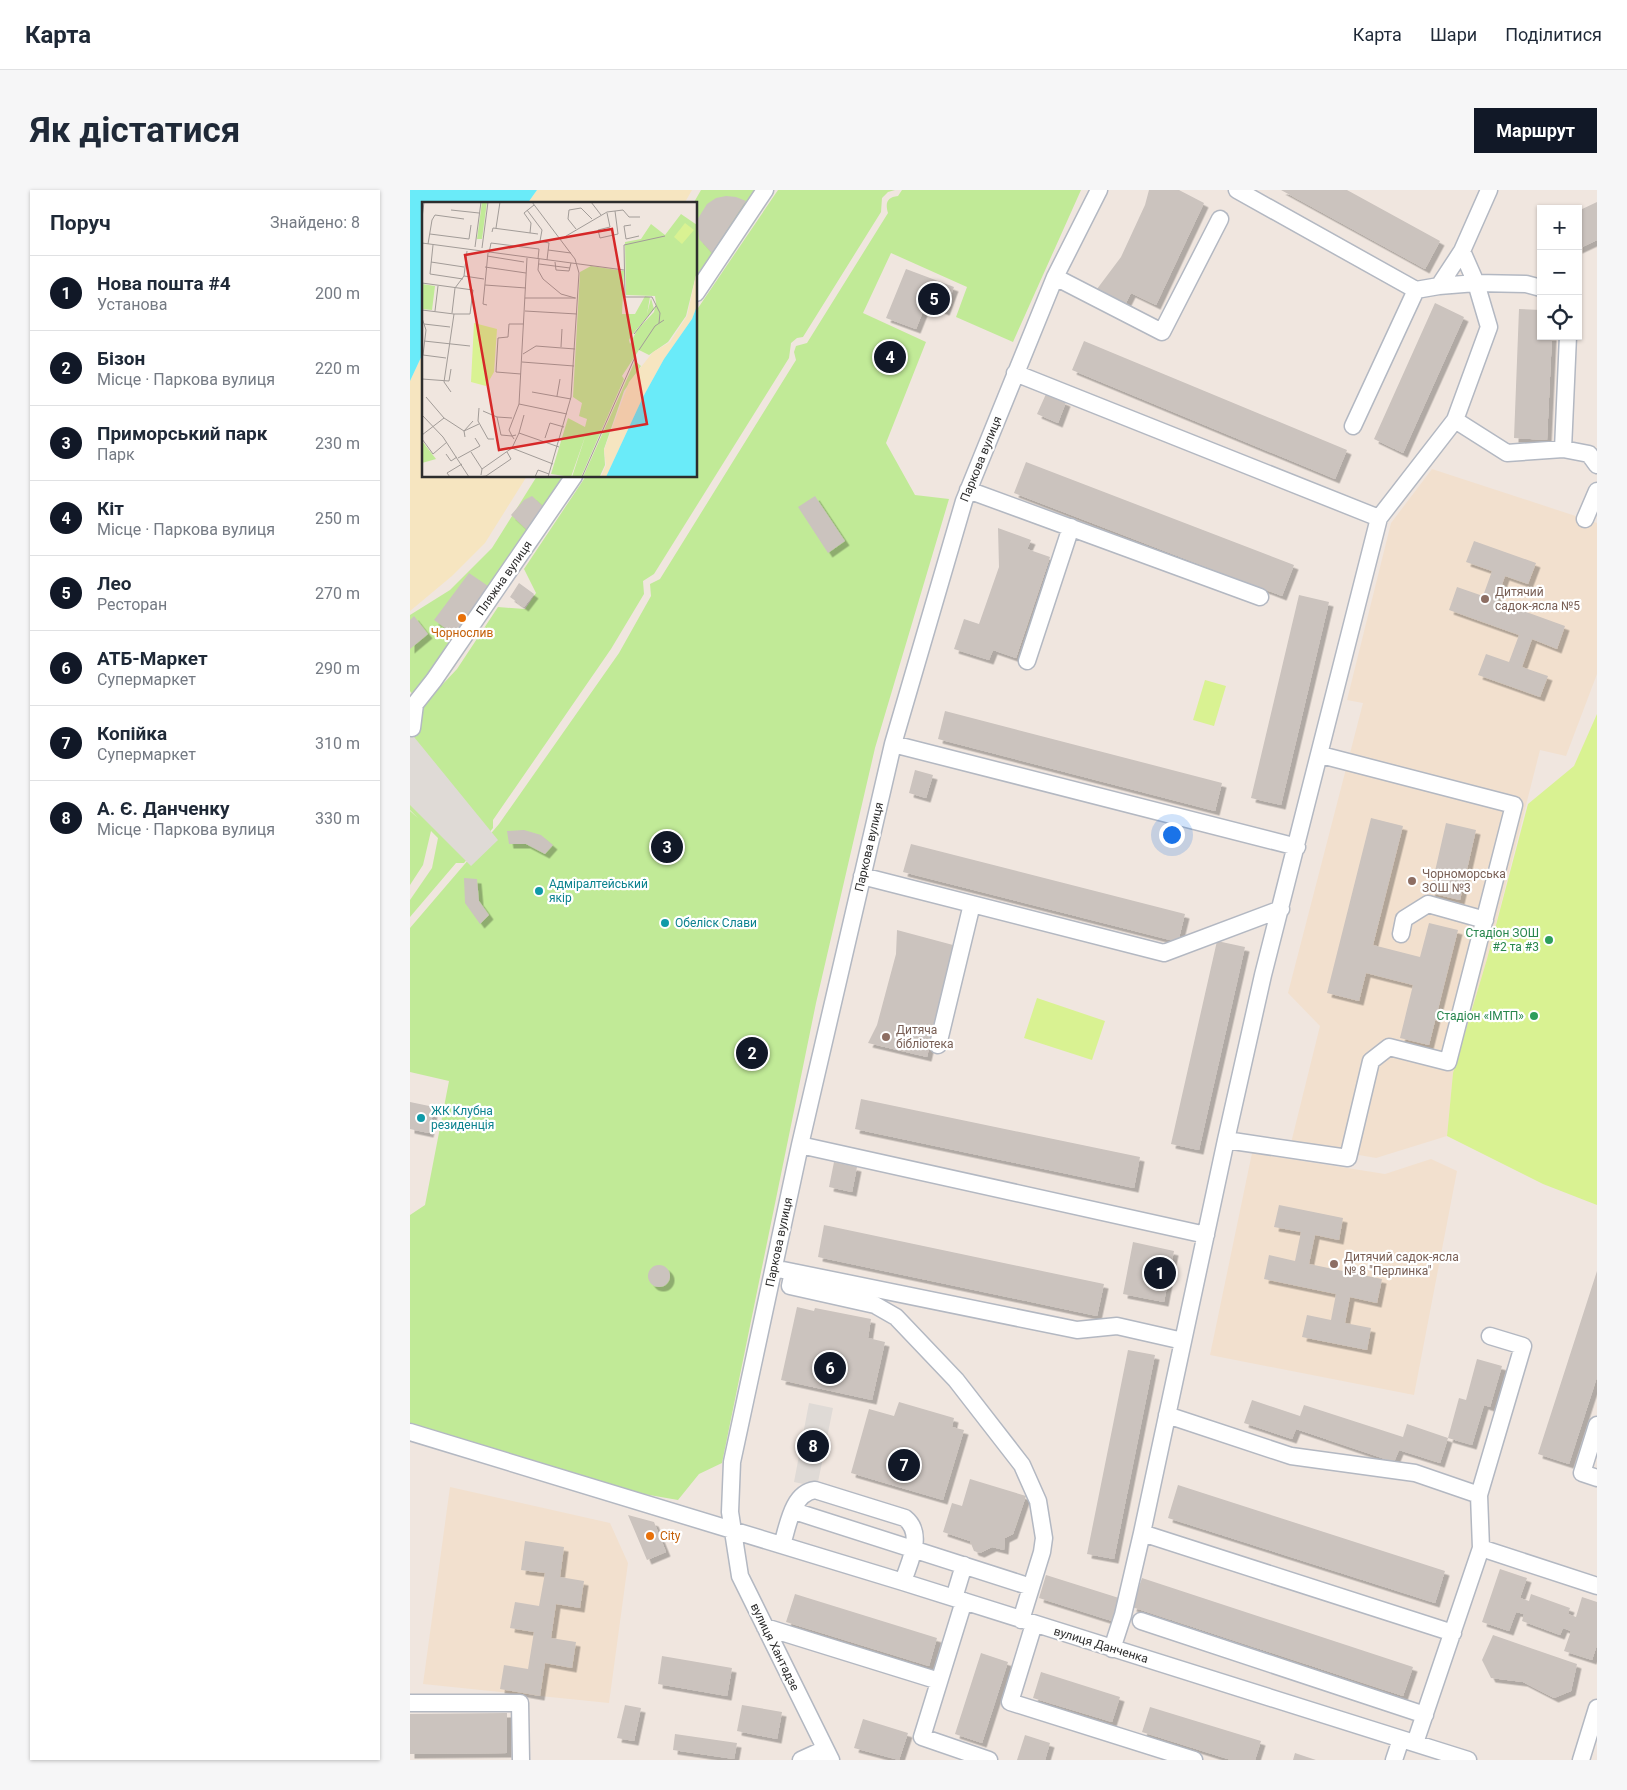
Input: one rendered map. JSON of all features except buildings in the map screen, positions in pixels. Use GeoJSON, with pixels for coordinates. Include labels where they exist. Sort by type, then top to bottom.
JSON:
{"type":"FeatureCollection","features":[{"type":"Feature","properties":{"kind":"street"},"geometry":{"type":"LineString","coordinates":[[698,290],[766,190]]}},
{"type":"Feature","properties":{"kind":"street","name":"Паркова вулиця"},"geometry":{"type":"LineString","coordinates":[[732,1530],[730,1484],[732,1462],[800,1145],[893,744],[968,490],[1055,277],[1099,190]]}},
{"type":"Feature","properties":{"kind":"street"},"geometry":{"type":"LineString","coordinates":[[1237,190],[1416,290],[1439,286],[1476,284],[1526,284],[1537,287]]}},
{"type":"Feature","properties":{"kind":"street"},"geometry":{"type":"LineString","coordinates":[[1439,286],[1462,251],[1489,190]]}},
{"type":"Feature","properties":{"kind":"street"},"geometry":{"type":"LineString","coordinates":[[1055,277],[1162,332],[1220,219]]}},
{"type":"Feature","properties":{"kind":"street"},"geometry":{"type":"LineString","coordinates":[[1112,1648],[1123,1615],[1142,1533],[1226,1140],[1281,909],[1379,518],[1455,420],[1489,327],[1476,284],[1462,251]]}},
{"type":"Feature","properties":{"kind":"street"},"geometry":{"type":"LineString","coordinates":[[1353,426],[1416,290]]}},
{"type":"Feature","properties":{"kind":"street"},"geometry":{"type":"LineString","coordinates":[[1563,450],[1568,340]]}},
{"type":"Feature","properties":{"kind":"street"},"geometry":{"type":"LineString","coordinates":[[1015,373],[1379,518]]}},
{"type":"Feature","properties":{"kind":"street"},"geometry":{"type":"LineString","coordinates":[[1455,420],[1507,453],[1563,450],[1589,454],[1597,465]]}},
{"type":"Feature","properties":{"kind":"street","name":"Пляжна вулиця"},"geometry":{"type":"LineString","coordinates":[[412,728],[415,704],[434,680],[573,478]]}},
{"type":"Feature","properties":{"kind":"street"},"geometry":{"type":"LineString","coordinates":[[968,490],[1260,597]]}},
{"type":"Feature","properties":{"kind":"street"},"geometry":{"type":"LineString","coordinates":[[1585,519],[1597,490]]}},
{"type":"Feature","properties":{"kind":"street"},"geometry":{"type":"LineString","coordinates":[[1027,661],[1071,527]]}},
{"type":"Feature","properties":{"kind":"street"},"geometry":{"type":"LineString","coordinates":[[893,744],[1297,847]]}},
{"type":"Feature","properties":{"kind":"street"},"geometry":{"type":"LineString","coordinates":[[1226,1140],[1348,1158],[1371,1061],[1389,1047],[1448,1062],[1514,805],[1321,755]]}},
{"type":"Feature","properties":{"kind":"street"},"geometry":{"type":"LineString","coordinates":[[862,876],[1164,953],[1281,909]]}},
{"type":"Feature","properties":{"kind":"street"},"geometry":{"type":"LineString","coordinates":[[938,1045],[972,904]]}},
{"type":"Feature","properties":{"kind":"street"},"geometry":{"type":"LineString","coordinates":[[1401,934],[1404,919],[1428,904],[1485,920]]}},
{"type":"Feature","properties":{"kind":"street"},"geometry":{"type":"LineString","coordinates":[[800,1145],[1206,1235]]}},
{"type":"Feature","properties":{"kind":"street"},"geometry":{"type":"LineString","coordinates":[[774,1268],[1077,1330],[1117,1326],[1183,1340]]}},
{"type":"Feature","properties":{"kind":"street"},"geometry":{"type":"LineString","coordinates":[[793,1272],[790,1286],[875,1305],[896,1317],[956,1380],[1014,1454],[1034,1489],[1043,1526],[1042,1552],[1032,1587],[1028,1622],[1010,1702],[1194,1760]]}},
{"type":"Feature","properties":{"kind":"street"},"geometry":{"type":"LineString","coordinates":[[1394,1760],[1425,1715],[1481,1548],[1479,1495],[1523,1346],[1490,1336]]}},
{"type":"Feature","properties":{"kind":"street"},"geometry":{"type":"LineString","coordinates":[[1167,1415],[1291,1456],[1415,1473],[1479,1495]]}},
{"type":"Feature","properties":{"kind":"street"},"geometry":{"type":"LineString","coordinates":[[1597,1425],[1582,1473],[1597,1478]]}},
{"type":"Feature","properties":{"kind":"street","name":"вулиця Данченка"},"geometry":{"type":"LineString","coordinates":[[410,1432],[903,1582],[1468,1760]]}},
{"type":"Feature","properties":{"kind":"street"},"geometry":{"type":"LineString","coordinates":[[782,1545],[802,1495],[815,1490],[905,1518],[915,1530],[913,1549],[903,1582]]}},
{"type":"Feature","properties":{"kind":"street"},"geometry":{"type":"LineString","coordinates":[[794,1511],[1032,1587]]}},
{"type":"Feature","properties":{"kind":"street","name":"вулиця Хантадзе"},"geometry":{"type":"LineString","coordinates":[[732,1530],[740,1576],[828,1755]]}},
{"type":"Feature","properties":{"kind":"street"},"geometry":{"type":"LineString","coordinates":[[1142,1533],[1453,1633]]}},
{"type":"Feature","properties":{"kind":"street"},"geometry":{"type":"LineString","coordinates":[[1481,1548],[1597,1586]]}},
{"type":"Feature","properties":{"kind":"street"},"geometry":{"type":"LineString","coordinates":[[964,1565],[959,1600],[939,1681],[922,1737],[989,1760]]}},
{"type":"Feature","properties":{"kind":"street"},"geometry":{"type":"LineString","coordinates":[[1141,1621],[1425,1715]]}},
{"type":"Feature","properties":{"kind":"street"},"geometry":{"type":"LineString","coordinates":[[765,1627],[939,1681]]}},
{"type":"Feature","properties":{"kind":"street"},"geometry":{"type":"LineString","coordinates":[[410,1703],[520,1703],[521,1760]]}},
{"type":"Feature","properties":{"kind":"street"},"geometry":{"type":"LineString","coordinates":[[1580,1760],[1597,1708]]}},
{"type":"Feature","properties":{"kind":"street"},"geometry":{"type":"LineString","coordinates":[[801,1760],[828,1755]]}},
{"type":"Feature","properties":{"kind":"shaded area"},"geometry":{"type":"Polygon","coordinates":[[[1432,469],[1597,523],[1597,674],[1566,756],[1540,750],[1487,959],[1453,1073],[1447,1136],[1376,1158],[1291,1143],[1320,1026],[1288,993],[1363,703],[1347,700],[1391,523],[1432,469]]]}},
{"type":"Feature","properties":{"kind":"shaded area"},"geometry":{"type":"Polygon","coordinates":[[[410,732],[498,840],[471,866],[410,805],[410,732]]]}},
{"type":"Feature","properties":{"kind":"shaded area","name":"Дитячий садок-ясла № 8 \"Перлинка\""},"geometry":{"type":"Polygon","coordinates":[[[1252,1153],[1385,1174],[1431,1159],[1457,1171],[1414,1395],[1210,1355],[1252,1153]]]}},
{"type":"Feature","properties":{"kind":"shaded area"},"geometry":{"type":"Polygon","coordinates":[[[809,1403],[833,1408],[817,1487],[794,1482],[809,1403]]]}},
{"type":"Feature","properties":{"kind":"shaded area"},"geometry":{"type":"Polygon","coordinates":[[[450,1487],[610,1523],[628,1563],[609,1703],[423,1684],[450,1487]]]}},
{"type":"Feature","properties":{"kind":"green space"},"geometry":{"type":"Polygon","coordinates":[[[701,190],[760,190],[698,282],[698,202],[694,202],[701,190]]]}},
{"type":"Feature","properties":{"kind":"green space"},"geometry":{"type":"Polygon","coordinates":[[[778,190],[895,190],[888,192],[882,198],[881,212],[803,337],[797,338],[791,343],[789,358],[654,574],[643,581],[644,594],[611,649],[493,820],[493,828],[464,863],[456,863],[410,917],[410,900],[432,868],[438,838],[431,831],[423,865],[410,885],[410,811],[418,818],[410,810],[410,719],[457,669],[498,607],[525,609],[536,593],[524,569],[585,478],[698,478],[698,308],[778,190]]]}},
{"type":"Feature","properties":{"kind":"green space"},"geometry":{"type":"Polygon","coordinates":[[[902,190],[1081,190],[1013,342],[956,317],[967,287],[891,253],[863,313],[926,342],[886,443],[915,495],[949,499],[875,748],[816,1003],[722,1463],[699,1474],[678,1500],[632,1492],[410,1430],[410,1215],[425,1205],[449,1081],[410,1072],[410,928],[499,824],[619,653],[651,596],[650,584],[660,579],[796,360],[794,352],[796,346],[807,343],[888,213],[889,199],[898,196],[902,190]]]}},
{"type":"Feature","properties":{"kind":"green space"},"geometry":{"type":"Polygon","coordinates":[[[536,478],[567,478],[429,677],[413,695],[410,691],[410,615],[450,590],[492,548],[536,478]]]}},
{"type":"Feature","properties":{"kind":"green space"},"geometry":{"type":"Polygon","coordinates":[[[1205,680],[1226,686],[1214,726],[1193,720],[1205,680]]]}},
{"type":"Feature","properties":{"kind":"green space","name":"Стадіон «ІМТП»"},"geometry":{"type":"Polygon","coordinates":[[[1597,714],[1597,1205],[1543,1184],[1447,1136],[1453,1073],[1487,959],[1528,804],[1574,766],[1597,714]]]}},
{"type":"Feature","properties":{"kind":"green space"},"geometry":{"type":"Polygon","coordinates":[[[1037,998],[1105,1021],[1092,1060],[1024,1038],[1037,998]]]}},
{"type":"Feature","properties":{"kind":"sand"},"geometry":{"type":"Polygon","coordinates":[[[537,190],[692,190],[685,202],[528,202],[537,190]]]}},
{"type":"Feature","properties":{"kind":"sand"},"geometry":{"type":"Polygon","coordinates":[[[422,355],[422,478],[526,478],[485,543],[452,576],[410,611],[410,381],[422,355]]]}},
{"type":"Feature","properties":{"kind":"water"},"geometry":{"type":"Polygon","coordinates":[[[410,190],[537,190],[528,202],[422,202],[422,355],[410,381],[410,190]]]}},
{"type":"Feature","properties":{"kind":"place","name":"Лео"},"geometry":{"type":"Point","coordinates":[934,299]}},
{"type":"Feature","properties":{"kind":"place","name":"Кіт"},"geometry":{"type":"Point","coordinates":[890,357]}},
{"type":"Feature","properties":{"kind":"place","name":"Дитячий садок-ясла №5"},"geometry":{"type":"Point","coordinates":[1485,599]}},
{"type":"Feature","properties":{"kind":"place","name":"Чорнослив"},"geometry":{"type":"Point","coordinates":[462,618]}},
{"type":"Feature","properties":{"kind":"place","name":"Приморський парк"},"geometry":{"type":"Point","coordinates":[667,847]}},
{"type":"Feature","properties":{"kind":"place","name":"Чорноморська ЗОШ №3"},"geometry":{"type":"Point","coordinates":[1412,881]}},
{"type":"Feature","properties":{"kind":"place","name":"Адміралтейський якір"},"geometry":{"type":"Point","coordinates":[539,891]}},
{"type":"Feature","properties":{"kind":"place","name":"Обеліск Cлави"},"geometry":{"type":"Point","coordinates":[665,923]}},
{"type":"Feature","properties":{"kind":"place","name":"Стадіон ЗОШ #2 та #3"},"geometry":{"type":"Point","coordinates":[1549,940]}},
{"type":"Feature","properties":{"kind":"place","name":"Стадіон «ІМТП»"},"geometry":{"type":"Point","coordinates":[1534,1016]}},
{"type":"Feature","properties":{"kind":"place","name":"Дитяча бібліотека"},"geometry":{"type":"Point","coordinates":[886,1037]}},
{"type":"Feature","properties":{"kind":"place","name":"Бізон"},"geometry":{"type":"Point","coordinates":[752,1053]}},
{"type":"Feature","properties":{"kind":"place","name":"ЖК Клубна резиденція"},"geometry":{"type":"Point","coordinates":[421,1118]}},
{"type":"Feature","properties":{"kind":"place","name":"Дитячий садок-ясла № 8 \"Перлинка\""},"geometry":{"type":"Point","coordinates":[1334,1264]}},
{"type":"Feature","properties":{"kind":"place","name":"Нова пошта #4"},"geometry":{"type":"Point","coordinates":[1160,1273]}},
{"type":"Feature","properties":{"kind":"place","name":"АТБ-Маркет"},"geometry":{"type":"Point","coordinates":[830,1368]}},
{"type":"Feature","properties":{"kind":"place","name":"А. Є. Данченку"},"geometry":{"type":"Point","coordinates":[813,1446]}},
{"type":"Feature","properties":{"kind":"place","name":"Копійка"},"geometry":{"type":"Point","coordinates":[904,1465]}},
{"type":"Feature","properties":{"kind":"place","name":"City"},"geometry":{"type":"Point","coordinates":[650,1536]}}]}
